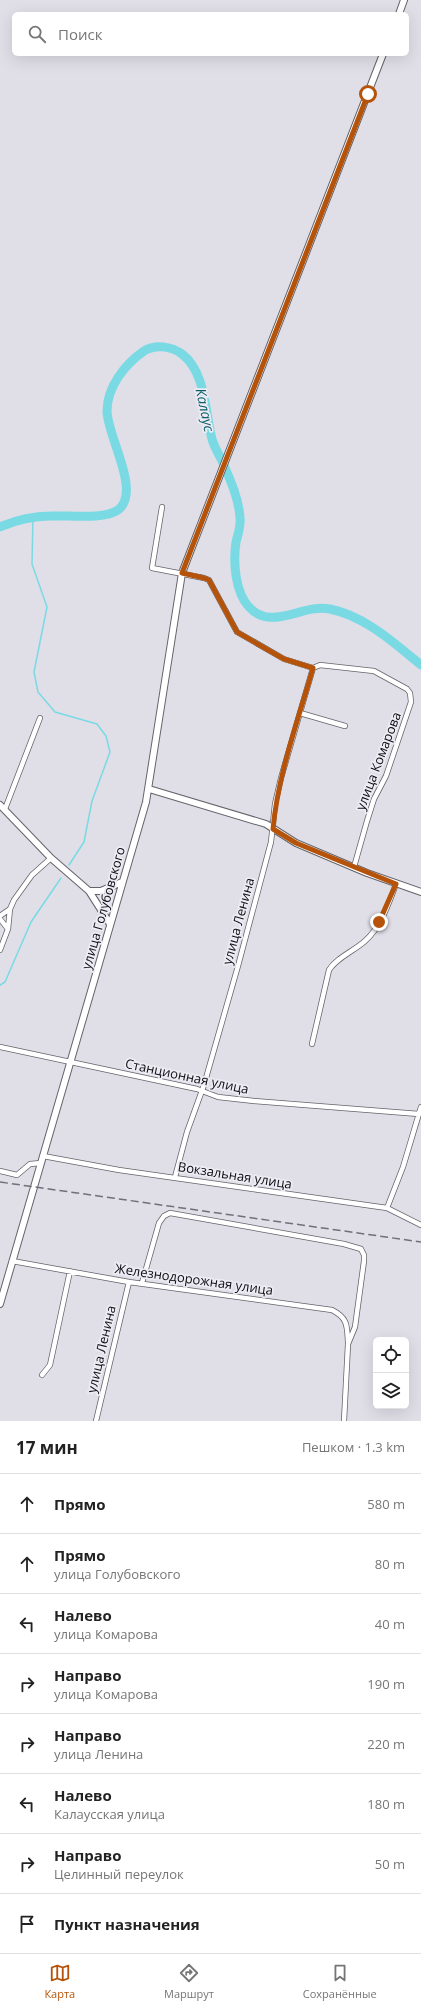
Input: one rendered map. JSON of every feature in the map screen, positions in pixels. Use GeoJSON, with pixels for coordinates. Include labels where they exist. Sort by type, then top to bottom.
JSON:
{"type":"FeatureCollection","features":[{"type":"Feature","properties":{"kind":"street"},"geometry":{"type":"LineString","coordinates":[[400,12],[404,0]]}},
{"type":"Feature","properties":{"kind":"street","name":"улица Голубовского"},"geometry":{"type":"LineString","coordinates":[[0,1304],[2,1285],[12,1261],[149,789],[182,573],[382,56]]}},
{"type":"Feature","properties":{"kind":"street","name":"улица Комарова"},"geometry":{"type":"LineString","coordinates":[[162,507],[152,568],[182,573],[209,580],[237,632],[284,659],[313,668],[320,666],[374,671],[407,689],[411,697],[386,776],[374,799],[354,867]]}},
{"type":"Feature","properties":{"kind":"street","name":"улица Ленина"},"geometry":{"type":"LineString","coordinates":[[175,1177],[187,1132],[202,1090],[238,966],[273,829],[275,804],[313,668]]}},
{"type":"Feature","properties":{"kind":"street"},"geometry":{"type":"LineString","coordinates":[[300,713],[345,726]]}},
{"type":"Feature","properties":{"kind":"street"},"geometry":{"type":"LineString","coordinates":[[40,718],[3,807],[51,858],[89,891],[110,924]]}},
{"type":"Feature","properties":{"kind":"street"},"geometry":{"type":"LineString","coordinates":[[149,789],[259,822],[296,843],[396,884],[421,892]]}},
{"type":"Feature","properties":{"kind":"street"},"geometry":{"type":"LineString","coordinates":[[0,950],[8,929],[10,909],[22,887],[32,875],[51,858]]}},
{"type":"Feature","properties":{"kind":"street"},"geometry":{"type":"LineString","coordinates":[[89,891],[101,891],[122,882]]}},
{"type":"Feature","properties":{"kind":"street"},"geometry":{"type":"LineString","coordinates":[[312,1044],[329,970],[332,964],[354,950],[372,933],[396,884]]}},
{"type":"Feature","properties":{"kind":"street"},"geometry":{"type":"LineString","coordinates":[[0,916],[10,909]]}},
{"type":"Feature","properties":{"kind":"street"},"geometry":{"type":"LineString","coordinates":[[0,919],[8,929]]}},
{"type":"Feature","properties":{"kind":"street","name":"Станционная улица"},"geometry":{"type":"LineString","coordinates":[[0,1047],[202,1090],[218,1096],[254,1102],[419,1114]]}},
{"type":"Feature","properties":{"kind":"street"},"geometry":{"type":"LineString","coordinates":[[387,1208],[421,1107]]}},
{"type":"Feature","properties":{"kind":"street"},"geometry":{"type":"LineString","coordinates":[[0,1171],[17,1175],[30,1164],[42,1159]]}},
{"type":"Feature","properties":{"kind":"street","name":"Вокзальная улица"},"geometry":{"type":"LineString","coordinates":[[42,1159],[387,1208],[421,1225]]}},
{"type":"Feature","properties":{"kind":"street"},"geometry":{"type":"LineString","coordinates":[[142,1283],[159,1223],[164,1216],[170,1213],[344,1244],[361,1249],[364,1255],[364,1261],[355,1328],[348,1344],[344,1421]]}},
{"type":"Feature","properties":{"kind":"street","name":"Железнодорожная улица"},"geometry":{"type":"LineString","coordinates":[[12,1261],[128,1282],[332,1310],[342,1315],[347,1326],[348,1344]]}},
{"type":"Feature","properties":{"kind":"street"},"geometry":{"type":"LineString","coordinates":[[42,1375],[50,1365],[70,1271]]}},
{"type":"Feature","properties":{"kind":"street","name":"улица Ленина"},"geometry":{"type":"LineString","coordinates":[[96,1421],[128,1282]]}},
{"type":"Feature","properties":{"kind":"waterway","name":"Калаус"},"geometry":{"type":"LineString","coordinates":[[0,527],[18,520],[44,516],[95,516],[112,513],[118,510],[124,502],[126,490],[122,463],[108,422],[107,411],[110,393],[124,369],[144,351],[153,347],[173,349],[182,354],[196,371],[203,394],[213,442],[236,496],[240,527],[236,542],[235,567],[238,585],[244,601],[258,614],[268,617],[278,617],[320,608],[343,613],[378,631],[421,665]]}},
{"type":"Feature","properties":{"kind":"waterway"},"geometry":{"type":"LineString","coordinates":[[33,517],[32,564],[47,607],[34,672],[38,692],[55,712],[97,724],[106,736],[110,752],[92,801],[84,842],[69,865]]}},
{"type":"Feature","properties":{"kind":"waterway"},"geometry":{"type":"LineString","coordinates":[[0,985],[5,982],[31,922],[61,878]]}},
{"type":"Feature","properties":{"kind":"railway"},"geometry":{"type":"LineString","coordinates":[[0,1182],[421,1242]]}},
{"type":"Feature","properties":{"kind":"route"},"geometry":{"type":"LineString","coordinates":[[368,94],[233,442],[187,556],[182,573],[209,580],[237,632],[284,659],[313,668],[275,804],[273,829],[296,843],[396,884],[379,922]]}}]}
